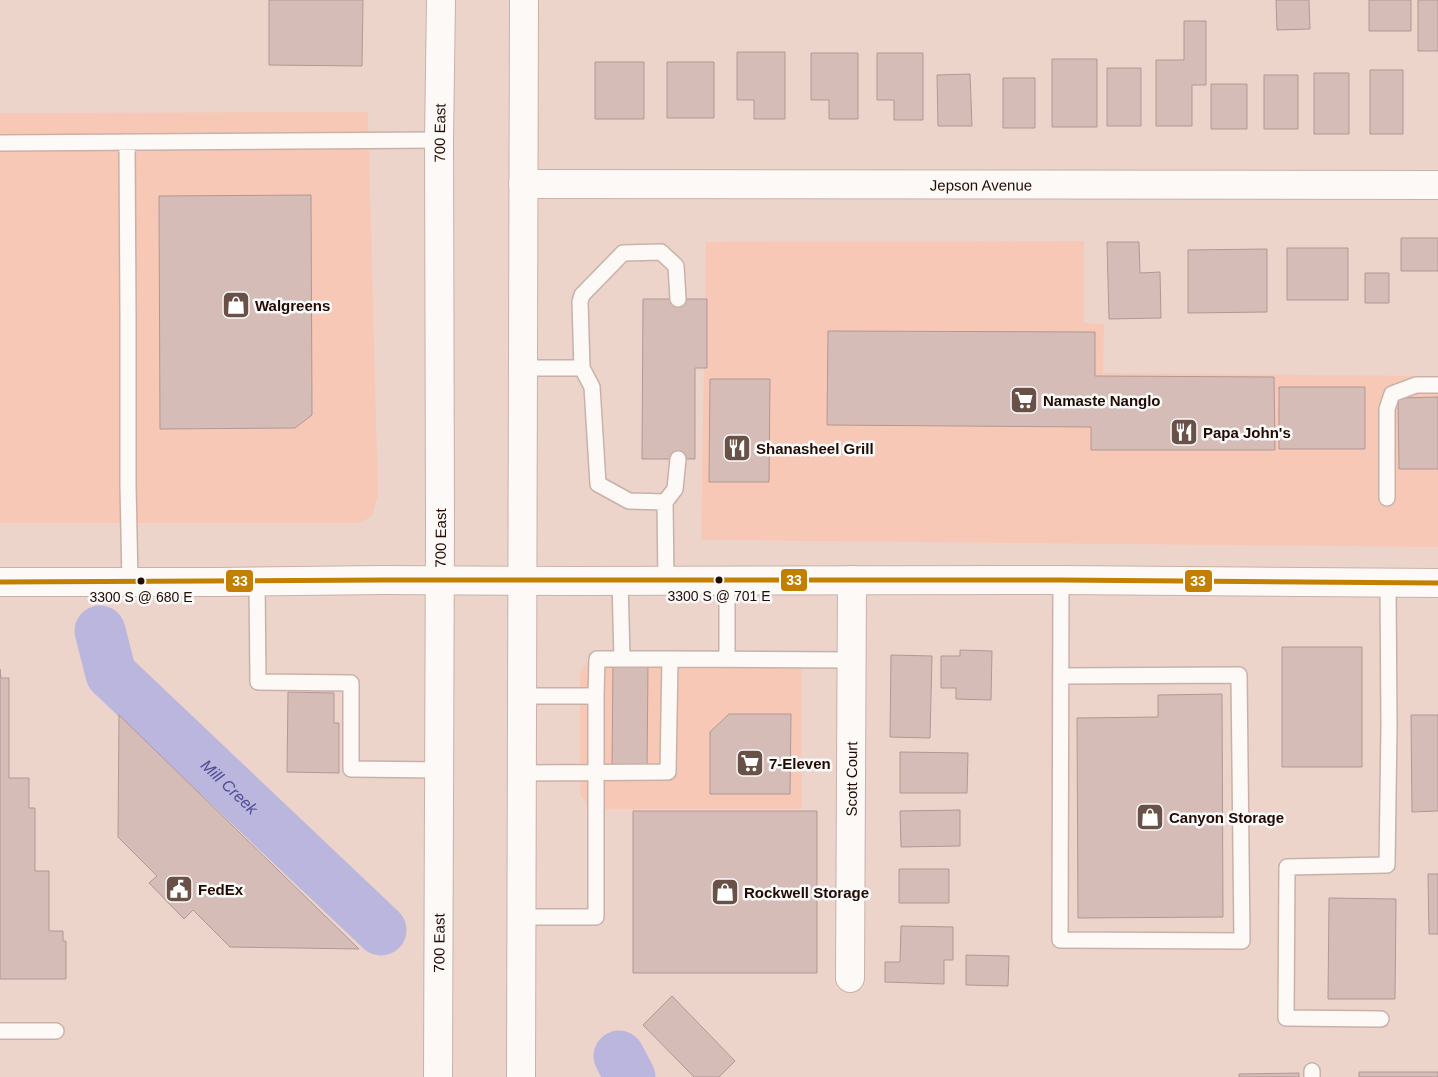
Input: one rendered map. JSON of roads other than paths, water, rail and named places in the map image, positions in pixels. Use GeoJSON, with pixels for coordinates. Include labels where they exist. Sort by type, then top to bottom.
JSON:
{"type":"FeatureCollection","features":[{"type":"Feature","properties":{"kind":"main road","name":"700 East"},"geometry":{"type":"LineString","coordinates":[[438,1077],[440,770],[439,140],[441,0]]}},
{"type":"Feature","properties":{"kind":"main road"},"geometry":{"type":"LineString","coordinates":[[521,1077],[524,0]]}},
{"type":"Feature","properties":{"kind":"main road","name":"Jepson Avenue"},"geometry":{"type":"LineString","coordinates":[[523,184],[1438,185]]}},
{"type":"Feature","properties":{"kind":"main road","name":"Scott Court"},"geometry":{"type":"LineString","coordinates":[[850,978],[852,580]]}},
{"type":"Feature","properties":{"kind":"main road"},"geometry":{"type":"LineString","coordinates":[[0,582],[1061,580],[1438,583]]}},
{"type":"Feature","properties":{"kind":"lane"},"geometry":{"type":"LineString","coordinates":[[0,144],[439,140]]}},
{"type":"Feature","properties":{"kind":"lane"},"geometry":{"type":"LineString","coordinates":[[127,142],[130,582]]}},
{"type":"Feature","properties":{"kind":"lane"},"geometry":{"type":"LineString","coordinates":[[665,502],[629,501],[598,484],[592,387],[582,368],[580,302],[582,295],[622,254],[661,252],[676,266],[678,300]]}},
{"type":"Feature","properties":{"kind":"lane"},"geometry":{"type":"LineString","coordinates":[[523,368],[582,368]]}},
{"type":"Feature","properties":{"kind":"lane"},"geometry":{"type":"LineString","coordinates":[[1387,498],[1387,409],[1392,394],[1416,385],[1438,385]]}},
{"type":"Feature","properties":{"kind":"lane"},"geometry":{"type":"LineString","coordinates":[[666,580],[665,502],[675,488],[678,459]]}},
{"type":"Feature","properties":{"kind":"lane"},"geometry":{"type":"LineString","coordinates":[[620,580],[622,660]]}},
{"type":"Feature","properties":{"kind":"lane"},"geometry":{"type":"LineString","coordinates":[[727,580],[727,658]]}},
{"type":"Feature","properties":{"kind":"lane"},"geometry":{"type":"LineString","coordinates":[[1061,580],[1060,940],[1242,941],[1239,675],[1061,676]]}},
{"type":"Feature","properties":{"kind":"lane"},"geometry":{"type":"LineString","coordinates":[[257,581],[258,682],[351,683],[351,769],[440,770]]}},
{"type":"Feature","properties":{"kind":"lane"},"geometry":{"type":"LineString","coordinates":[[1381,1019],[1286,1018],[1287,867],[1386,865],[1389,726],[1388,583]]}},
{"type":"Feature","properties":{"kind":"lane"},"geometry":{"type":"LineString","coordinates":[[522,917],[596,917],[597,660],[727,658],[852,660]]}},
{"type":"Feature","properties":{"kind":"lane"},"geometry":{"type":"LineString","coordinates":[[522,773],[668,772],[670,659]]}},
{"type":"Feature","properties":{"kind":"lane"},"geometry":{"type":"LineString","coordinates":[[522,696],[596,696]]}},
{"type":"Feature","properties":{"kind":"lane"},"geometry":{"type":"LineString","coordinates":[[0,1031],[56,1031]]}},
{"type":"Feature","properties":{"kind":"waterway","name":"Mill Creek"},"geometry":{"type":"LineString","coordinates":[[100,631],[111,674],[381,930]]}},
{"type":"Feature","properties":{"kind":"waterway","name":"Mill Creek"},"geometry":{"type":"LineString","coordinates":[[619,1056],[630,1077]]}},
{"type":"Feature","properties":{"kind":"place","name":"Walgreens"},"geometry":{"type":"Point","coordinates":[236,305]}},
{"type":"Feature","properties":{"kind":"place","name":"Namaste Nanglo"},"geometry":{"type":"Point","coordinates":[1024,400]}},
{"type":"Feature","properties":{"kind":"place","name":"Papa John's"},"geometry":{"type":"Point","coordinates":[1184,432]}},
{"type":"Feature","properties":{"kind":"place","name":"Shanasheel Grill"},"geometry":{"type":"Point","coordinates":[737,448]}},
{"type":"Feature","properties":{"kind":"place","name":"3300 S @ 701 E"},"geometry":{"type":"Point","coordinates":[719,580]}},
{"type":"Feature","properties":{"kind":"place","name":"3300 S @ 680 E"},"geometry":{"type":"Point","coordinates":[141,581]}},
{"type":"Feature","properties":{"kind":"place","name":"7-Eleven"},"geometry":{"type":"Point","coordinates":[750,763]}},
{"type":"Feature","properties":{"kind":"place","name":"Canyon Storage"},"geometry":{"type":"Point","coordinates":[1150,817]}},
{"type":"Feature","properties":{"kind":"place","name":"FedEx"},"geometry":{"type":"Point","coordinates":[179,889]}},
{"type":"Feature","properties":{"kind":"place","name":"Rockwell Storage"},"geometry":{"type":"Point","coordinates":[725,892]}}]}
